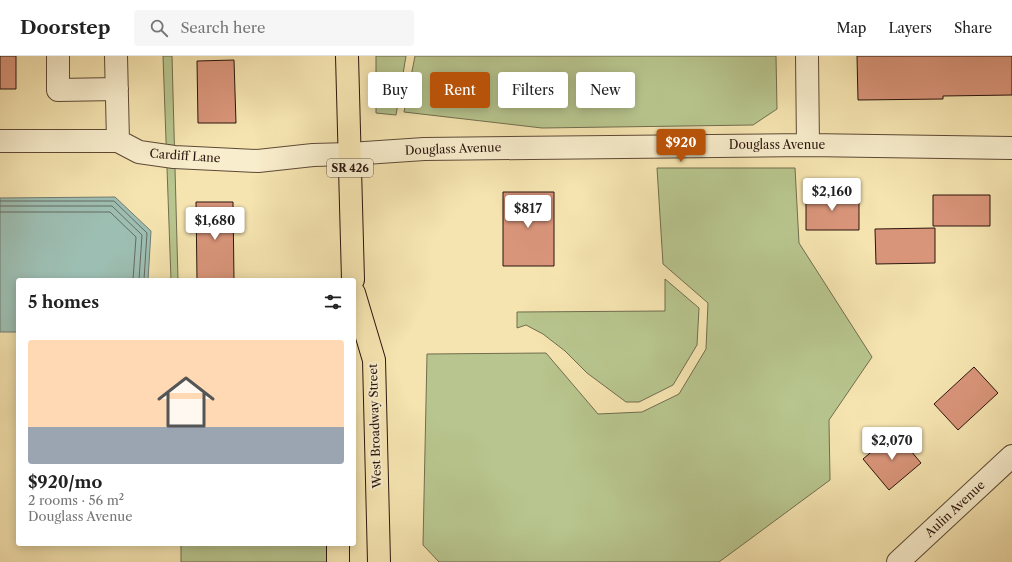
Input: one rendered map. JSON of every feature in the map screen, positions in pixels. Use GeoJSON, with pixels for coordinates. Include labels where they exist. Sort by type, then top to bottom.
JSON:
{"type":"FeatureCollection","features":[{"type":"Feature","properties":{"kind":"main road","name":"SR 426"},"geometry":{"type":"LineString","coordinates":[[347,56],[353,278]]}},
{"type":"Feature","properties":{"kind":"main road","name":"West Broadway Street"},"geometry":{"type":"LineString","coordinates":[[356,301],[374,360],[379,562]]}},
{"type":"Feature","properties":{"kind":"main road"},"geometry":{"type":"LineString","coordinates":[[338,546],[338,562]]}},
{"type":"Feature","properties":{"kind":"street"},"geometry":{"type":"LineString","coordinates":[[58,56],[58,90],[117,90]]}},
{"type":"Feature","properties":{"kind":"street"},"geometry":{"type":"LineString","coordinates":[[116,56],[118,141]]}},
{"type":"Feature","properties":{"kind":"street"},"geometry":{"type":"LineString","coordinates":[[807,56],[808,145]]}},
{"type":"Feature","properties":{"kind":"street","name":"Cardiff Lane"},"geometry":{"type":"LineString","coordinates":[[0,141],[118,141],[139,152],[174,157],[258,161],[314,155],[350,154]]}},
{"type":"Feature","properties":{"kind":"street","name":"Douglass Avenue"},"geometry":{"type":"LineString","coordinates":[[350,154],[424,149],[808,145],[1012,148]]}},
{"type":"Feature","properties":{"kind":"street","name":"Aulin Avenue"},"geometry":{"type":"LineString","coordinates":[[898,562],[1012,456]]}},
{"type":"Feature","properties":{"kind":"green space"},"geometry":{"type":"Polygon","coordinates":[[[163,56],[172,56],[178,278],[171,278],[163,56]]]}},
{"type":"Feature","properties":{"kind":"green space"},"geometry":{"type":"Polygon","coordinates":[[[376,56],[406,56],[403,72],[376,72],[376,56]]]}},
{"type":"Feature","properties":{"kind":"green space"},"geometry":{"type":"Polygon","coordinates":[[[415,56],[776,56],[777,109],[753,125],[542,128],[404,112],[405,108],[422,108],[422,72],[412,72],[415,56]]]}},
{"type":"Feature","properties":{"kind":"green space"},"geometry":{"type":"Polygon","coordinates":[[[376,108],[397,108],[396,115],[376,113],[376,108]]]}},
{"type":"Feature","properties":{"kind":"green space"},"geometry":{"type":"Polygon","coordinates":[[[657,168],[795,168],[799,243],[872,357],[829,420],[830,480],[719,562],[439,562],[423,545],[427,354],[546,353],[598,414],[642,412],[679,394],[706,349],[708,303],[663,264],[657,168]]]}},
{"type":"Feature","properties":{"kind":"green space"},"geometry":{"type":"Polygon","coordinates":[[[665,279],[699,308],[697,345],[673,385],[639,402],[626,402],[587,373],[565,351],[543,334],[526,325],[517,328],[517,312],[665,311],[665,279]]]}},
{"type":"Feature","properties":{"kind":"green space"},"geometry":{"type":"Polygon","coordinates":[[[181,546],[327,546],[327,562],[181,562],[181,546]]]}},
{"type":"Feature","properties":{"kind":"water"},"geometry":{"type":"Polygon","coordinates":[[[115,197],[151,231],[148,278],[16,278],[16,332],[0,332],[0,198],[115,197]]]}},
{"type":"Feature","properties":{"kind":"building"},"geometry":{"type":"Polygon","coordinates":[[[0,56],[16,56],[16,89],[0,89],[0,56]]]}},
{"type":"Feature","properties":{"kind":"building"},"geometry":{"type":"Polygon","coordinates":[[[857,56],[1012,56],[1012,95],[943,96],[943,99],[858,100],[857,56]]]}},
{"type":"Feature","properties":{"kind":"building"},"geometry":{"type":"Polygon","coordinates":[[[234,60],[236,123],[198,123],[197,61],[234,60]]]}},
{"type":"Feature","properties":{"kind":"building"},"geometry":{"type":"Polygon","coordinates":[[[503,192],[554,192],[554,266],[503,266],[503,192]]]}},
{"type":"Feature","properties":{"kind":"building"},"geometry":{"type":"Polygon","coordinates":[[[806,194],[859,194],[859,230],[806,230],[806,194]]]}},
{"type":"Feature","properties":{"kind":"building"},"geometry":{"type":"Polygon","coordinates":[[[933,195],[990,195],[990,226],[933,226],[933,195]]]}},
{"type":"Feature","properties":{"kind":"building"},"geometry":{"type":"Polygon","coordinates":[[[196,202],[233,202],[234,278],[197,278],[196,202]]]}},
{"type":"Feature","properties":{"kind":"building"},"geometry":{"type":"Polygon","coordinates":[[[935,228],[935,263],[876,264],[875,229],[935,228]]]}},
{"type":"Feature","properties":{"kind":"building"},"geometry":{"type":"Polygon","coordinates":[[[974,367],[998,393],[958,430],[934,404],[974,367]]]}},
{"type":"Feature","properties":{"kind":"building"},"geometry":{"type":"Polygon","coordinates":[[[895,432],[921,463],[889,490],[863,459],[895,432]]]}}]}
